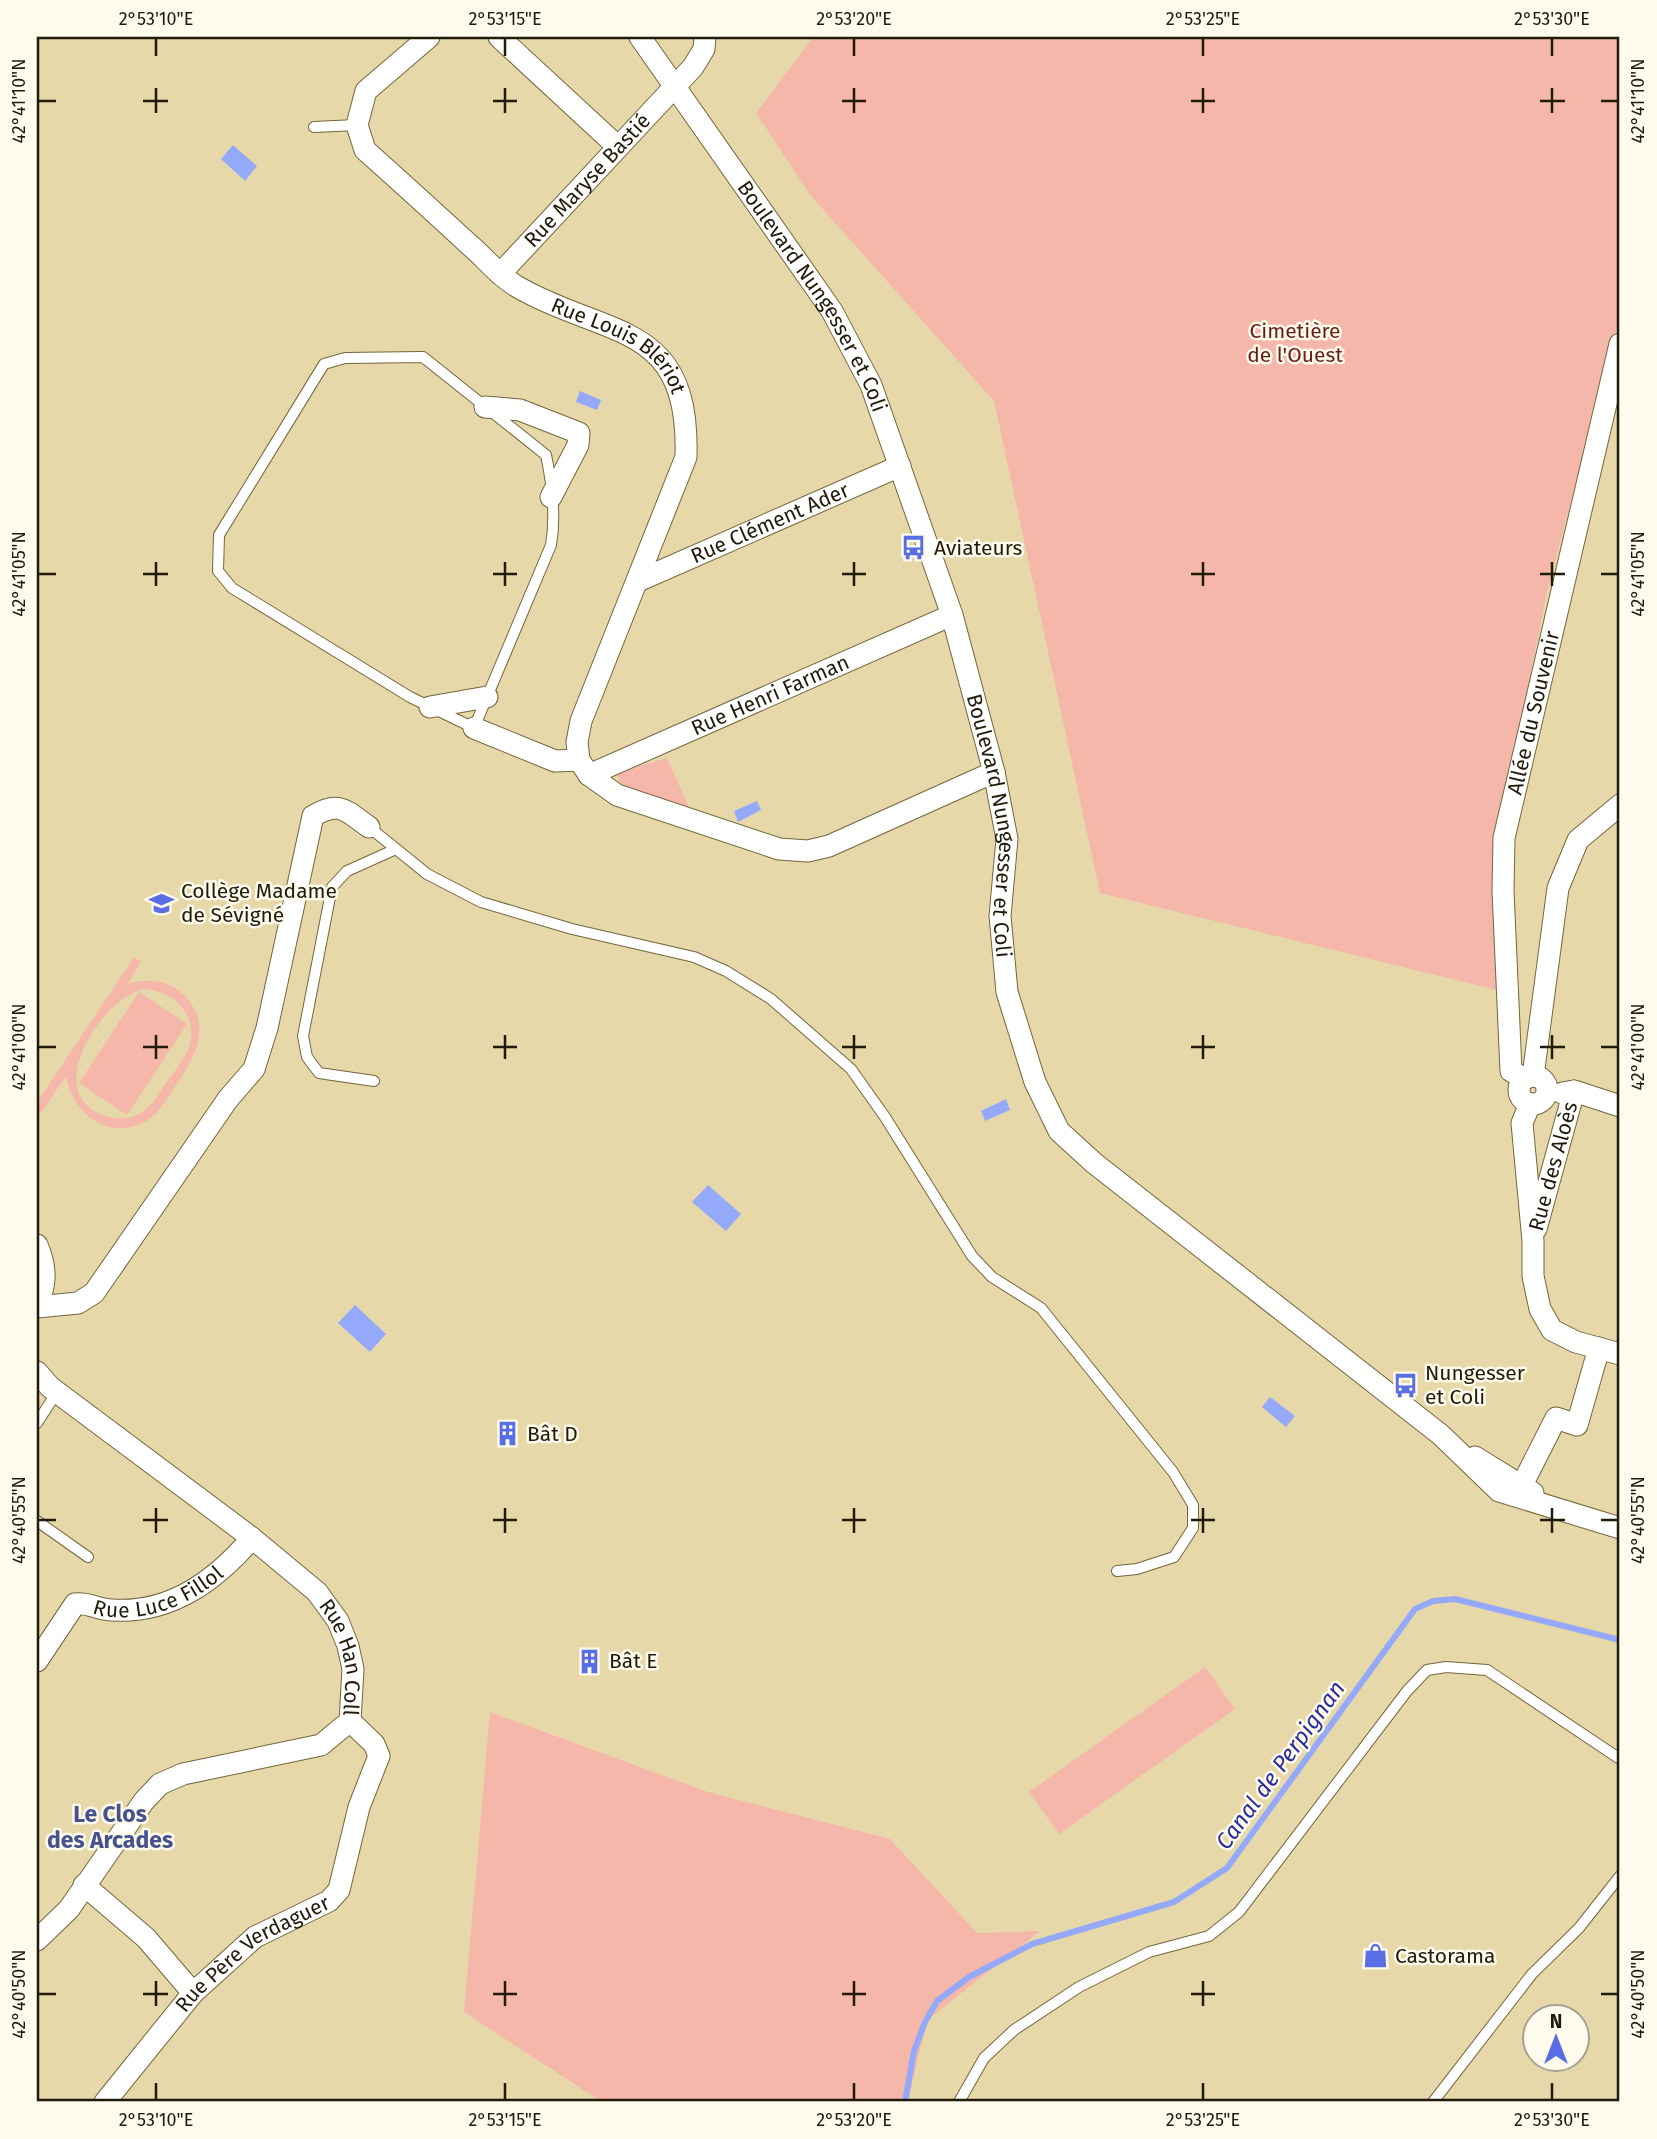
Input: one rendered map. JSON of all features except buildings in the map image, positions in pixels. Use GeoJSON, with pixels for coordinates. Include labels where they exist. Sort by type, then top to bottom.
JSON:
{"type":"FeatureCollection","features":[{"type":"Feature","properties":{"kind":"street"},"geometry":{"type":"LineString","coordinates":[[357,125],[366,91],[429,37]]}},
{"type":"Feature","properties":{"kind":"street"},"geometry":{"type":"LineString","coordinates":[[499,37],[618,147]]}},
{"type":"Feature","properties":{"kind":"street","name":"Boulevard Nungesser et Coli"},"geometry":{"type":"LineString","coordinates":[[640,37],[832,311],[872,384],[952,615],[994,772],[1007,839],[1000,916],[1007,992],[1035,1082],[1059,1131],[1094,1163],[1451,1444],[1499,1491],[1620,1528]]}},
{"type":"Feature","properties":{"kind":"street"},"geometry":{"type":"LineString","coordinates":[[675,85],[697,60],[704,48],[705,37]]}},
{"type":"Feature","properties":{"kind":"street","name":"Rue Maryse Bastié"},"geometry":{"type":"LineString","coordinates":[[500,274],[675,85]]}},
{"type":"Feature","properties":{"kind":"street","name":"Rue Louis Blériot"},"geometry":{"type":"LineString","coordinates":[[357,125],[365,150],[500,274],[516,286],[635,337],[663,362],[680,392],[687,420],[686,457],[581,721],[577,742],[584,767]]}},
{"type":"Feature","properties":{"kind":"street","name":"Allée du Souvenir"},"geometry":{"type":"LineString","coordinates":[[1529,1078],[1511,1071],[1503,891],[1504,838],[1620,344]]}},
{"type":"Feature","properties":{"kind":"street"},"geometry":{"type":"LineString","coordinates":[[485,407],[520,410],[579,433],[578,445],[551,497]]}},
{"type":"Feature","properties":{"kind":"street","name":"Rue Clément Ader"},"geometry":{"type":"LineString","coordinates":[[638,581],[900,466]]}},
{"type":"Feature","properties":{"kind":"street","name":"Rue Henri Farman"},"geometry":{"type":"LineString","coordinates":[[584,767],[952,615]]}},
{"type":"Feature","properties":{"kind":"street"},"geometry":{"type":"LineString","coordinates":[[430,706],[487,697]]}},
{"type":"Feature","properties":{"kind":"street"},"geometry":{"type":"LineString","coordinates":[[474,728],[555,761],[584,767],[617,795],[779,849],[808,851],[829,846],[994,772]]}},
{"type":"Feature","properties":{"kind":"street"},"geometry":{"type":"LineString","coordinates":[[1620,805],[1578,840],[1558,888],[1529,1078],[1519,1088],[1521,1098],[1538,1100],[1574,1091],[1620,1107]]}},
{"type":"Feature","properties":{"kind":"street"},"geometry":{"type":"LineString","coordinates":[[37,1245],[43,1260],[45,1280],[37,1306],[78,1303],[94,1293],[228,1099],[254,1069],[267,1028],[313,816],[329,807],[342,808],[369,827]]}},
{"type":"Feature","properties":{"kind":"street","name":"Rue des Aloès"},"geometry":{"type":"LineString","coordinates":[[1533,1241],[1574,1091]]}},
{"type":"Feature","properties":{"kind":"street","name":"Rue des Aloès"},"geometry":{"type":"LineString","coordinates":[[1538,1100],[1522,1123],[1533,1241],[1533,1276],[1540,1309],[1552,1330],[1620,1354]]}},
{"type":"Feature","properties":{"kind":"street"},"geometry":{"type":"LineString","coordinates":[[45,1280],[60,1303]]}},
{"type":"Feature","properties":{"kind":"street"},"geometry":{"type":"LineString","coordinates":[[1522,1485],[1556,1418],[1577,1425],[1599,1348]]}},
{"type":"Feature","properties":{"kind":"street","name":"Rue Han Coll"},"geometry":{"type":"LineString","coordinates":[[37,1372],[57,1392],[252,1538],[317,1592],[338,1621],[353,1670],[350,1721],[321,1745],[183,1774],[160,1784],[144,1801],[69,1909],[37,1941]]}},
{"type":"Feature","properties":{"kind":"street","name":"Boulevard Nungesser et Coli"},"geometry":{"type":"LineString","coordinates":[[1451,1444],[1522,1485],[1555,1508]]}},
{"type":"Feature","properties":{"kind":"street","name":"Rue Luce Fillol"},"geometry":{"type":"LineString","coordinates":[[37,1661],[75,1604],[88,1602],[109,1611],[137,1609],[195,1592],[226,1568],[252,1538]]}},
{"type":"Feature","properties":{"kind":"street","name":"Rue Père Verdaguer"},"geometry":{"type":"LineString","coordinates":[[105,2102],[193,1993],[255,1937],[329,1901],[339,1890],[359,1807],[379,1756],[374,1744],[350,1721]]}},
{"type":"Feature","properties":{"kind":"street"},"geometry":{"type":"LineString","coordinates":[[84,1885],[146,1938],[193,1993]]}},
{"type":"Feature","properties":{"kind":"lane"},"geometry":{"type":"LineString","coordinates":[[314,127],[357,125]]}},
{"type":"Feature","properties":{"kind":"lane"},"geometry":{"type":"LineString","coordinates":[[423,357],[485,407],[546,455],[554,530],[551,545],[474,728],[430,706],[232,588],[218,570],[219,536],[324,364],[345,358],[423,357]]}},
{"type":"Feature","properties":{"kind":"lane"},"geometry":{"type":"LineString","coordinates":[[369,827],[436,880],[481,902],[572,929],[694,957],[726,971],[771,999],[850,1069],[885,1117],[972,1256],[992,1277],[1041,1308],[1173,1472],[1193,1504],[1193,1528],[1174,1557],[1137,1569],[1116,1571]]}},
{"type":"Feature","properties":{"kind":"lane"},"geometry":{"type":"LineString","coordinates":[[374,1081],[319,1073],[307,1058],[303,1036],[332,887],[346,871],[396,849]]}},
{"type":"Feature","properties":{"kind":"lane"},"geometry":{"type":"LineString","coordinates":[[37,1423],[57,1392]]}},
{"type":"Feature","properties":{"kind":"lane"},"geometry":{"type":"LineString","coordinates":[[37,1521],[88,1557]]}},
{"type":"Feature","properties":{"kind":"lane"},"geometry":{"type":"LineString","coordinates":[[959,2102],[984,2058],[1014,2030],[1079,1987],[1149,1952],[1209,1936],[1239,1912],[1407,1691],[1427,1670],[1446,1667],[1487,1670],[1620,1759]]}},
{"type":"Feature","properties":{"kind":"lane"},"geometry":{"type":"LineString","coordinates":[[1433,2102],[1532,1974],[1579,1928],[1620,1876]]}},
{"type":"Feature","properties":{"kind":"green space","name":"Cimetière de l'Ouest"},"geometry":{"type":"Polygon","coordinates":[[[813,37],[1620,37],[1620,316],[1547,592],[1497,838],[1501,991],[1100,893],[994,401],[811,196],[756,113],[813,37]]]}},
{"type":"Feature","properties":{"kind":"green space"},"geometry":{"type":"Polygon","coordinates":[[[667,758],[690,810],[621,791],[618,772],[667,758]]]}},
{"type":"Feature","properties":{"kind":"green space"},"geometry":{"type":"Polygon","coordinates":[[[134,957],[141,962],[128,984],[142,981],[164,983],[177,989],[192,1005],[198,1017],[199,1029],[195,1052],[164,1104],[149,1119],[135,1126],[121,1128],[96,1122],[76,1103],[66,1076],[37,1119],[37,1102],[134,957]],[[144,989],[127,996],[110,1010],[95,1028],[84,1048],[77,1069],[78,1089],[87,1105],[106,1116],[129,1117],[146,1109],[179,1066],[189,1047],[191,1035],[187,1015],[174,1000],[144,989]]]}},
{"type":"Feature","properties":{"kind":"green space"},"geometry":{"type":"Polygon","coordinates":[[[139,992],[187,1024],[127,1115],[79,1083],[139,992]]]}},
{"type":"Feature","properties":{"kind":"green space"},"geometry":{"type":"Polygon","coordinates":[[[1205,1667],[1235,1709],[1059,1834],[1029,1792],[1205,1667]]]}},
{"type":"Feature","properties":{"kind":"green space"},"geometry":{"type":"Polygon","coordinates":[[[490,1712],[708,1792],[890,1839],[977,1933],[1040,1931],[927,2020],[908,2102],[602,2102],[464,2012],[490,1712]]]}},
{"type":"Feature","properties":{"kind":"water"},"geometry":{"type":"Polygon","coordinates":[[[233,145],[257,166],[245,181],[221,159],[233,145]]]}},
{"type":"Feature","properties":{"kind":"water"},"geometry":{"type":"Polygon","coordinates":[[[580,391],[601,400],[597,410],[576,402],[580,391]]]}},
{"type":"Feature","properties":{"kind":"water"},"geometry":{"type":"Polygon","coordinates":[[[757,801],[761,810],[738,822],[734,811],[757,801]]]}},
{"type":"Feature","properties":{"kind":"water"},"geometry":{"type":"Polygon","coordinates":[[[1006,1099],[1010,1110],[985,1121],[981,1111],[1006,1099]]]}},
{"type":"Feature","properties":{"kind":"water"},"geometry":{"type":"Polygon","coordinates":[[[708,1185],[741,1214],[726,1231],[692,1202],[708,1185]]]}},
{"type":"Feature","properties":{"kind":"water"},"geometry":{"type":"Polygon","coordinates":[[[355,1305],[386,1334],[370,1352],[338,1323],[355,1305]]]}},
{"type":"Feature","properties":{"kind":"water"},"geometry":{"type":"Polygon","coordinates":[[[1270,1397],[1295,1416],[1286,1427],[1262,1407],[1270,1397]]]}},
{"type":"Feature","properties":{"kind":"waterway","name":"Canal de Perpignan"},"geometry":{"type":"LineString","coordinates":[[905,2102],[914,2051],[925,2022],[937,2001],[969,1977],[1032,1944],[1174,1902],[1227,1868],[1415,1609],[1433,1601],[1455,1599],[1620,1640]]}},
{"type":"Feature","properties":{"kind":"place","name":"Aviateurs"},"geometry":{"type":"Point","coordinates":[914,548]}},
{"type":"Feature","properties":{"kind":"place","name":"Collège Madame de Sévigné"},"geometry":{"type":"Point","coordinates":[161,903]}},
{"type":"Feature","properties":{"kind":"place","name":"Nungesser et Coli"},"geometry":{"type":"Point","coordinates":[1405,1385]}},
{"type":"Feature","properties":{"kind":"place","name":"Bât D"},"geometry":{"type":"Point","coordinates":[507,1434]}},
{"type":"Feature","properties":{"kind":"place","name":"Bât E"},"geometry":{"type":"Point","coordinates":[589,1661]}},
{"type":"Feature","properties":{"kind":"place","name":"Castorama"},"geometry":{"type":"Point","coordinates":[1375,1956]}},
{"type":"Feature","properties":{"kind":"district","name":"Le Clos des Arcades"},"geometry":{"type":"Point","coordinates":[110,1827]}}]}
